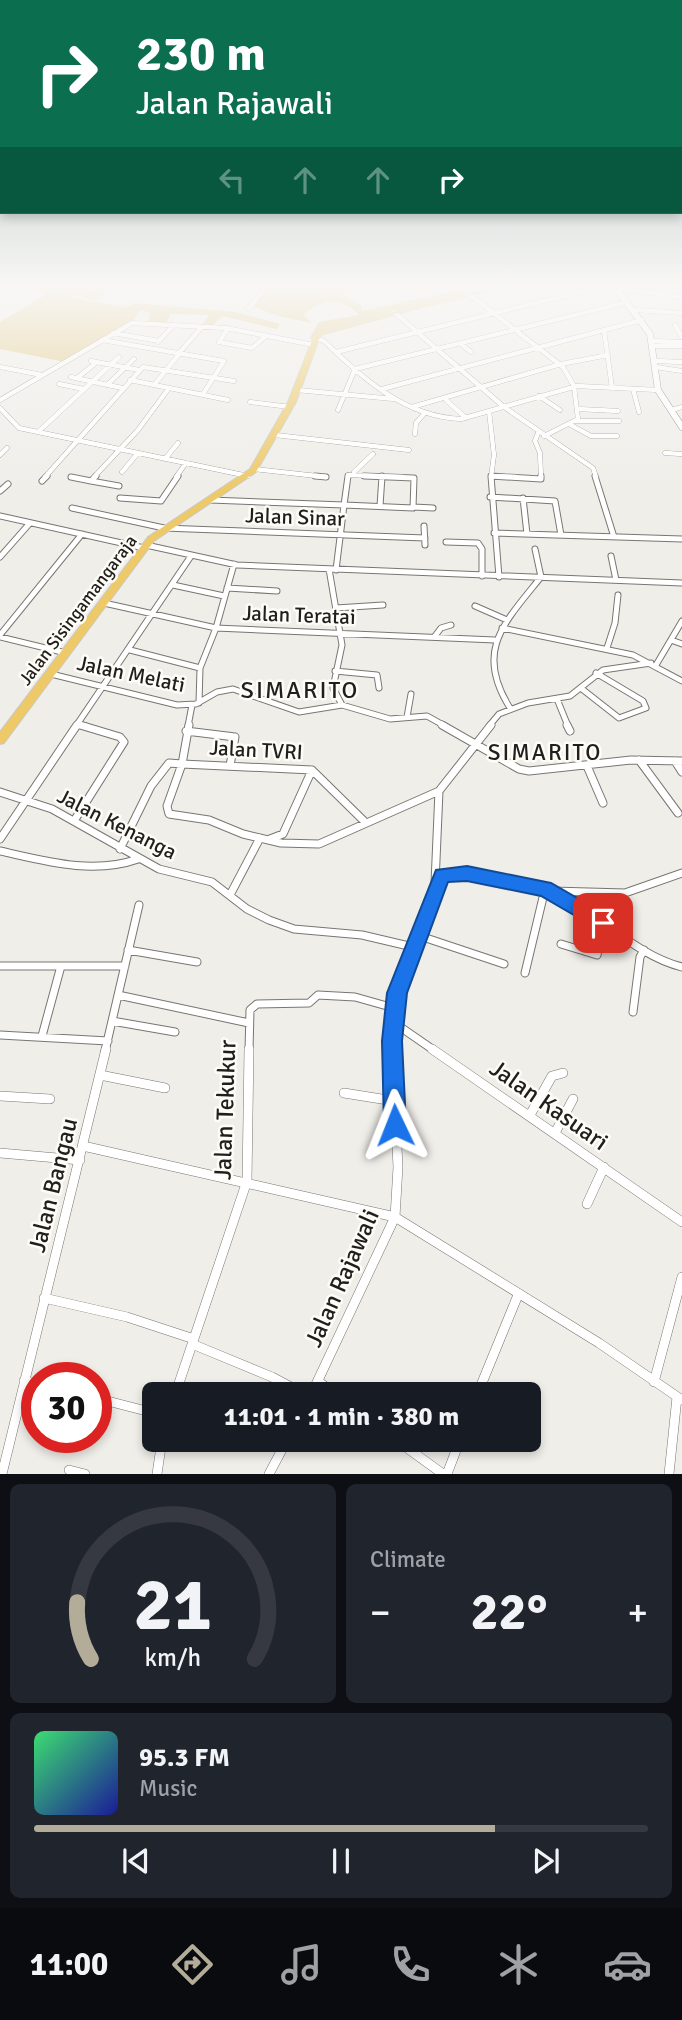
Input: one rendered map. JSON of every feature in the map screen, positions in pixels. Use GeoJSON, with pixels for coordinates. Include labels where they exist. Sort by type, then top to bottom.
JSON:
{"type":"FeatureCollection","features":[{"type":"Feature","properties":{"kind":"highway","name":"Jalan Sisingamangaraja"},"geometry":{"type":"LineString","coordinates":[[0,740],[145,547],[164,528],[251,473],[290,407],[310,355]]}},
{"type":"Feature","properties":{"kind":"street"},"geometry":{"type":"LineString","coordinates":[[0,400],[77,355]]}},
{"type":"Feature","properties":{"kind":"street"},"geometry":{"type":"LineString","coordinates":[[154,385],[179,355]]}},
{"type":"Feature","properties":{"kind":"street"},"geometry":{"type":"LineString","coordinates":[[190,355],[224,361],[203,394]]}},
{"type":"Feature","properties":{"kind":"street"},"geometry":{"type":"LineString","coordinates":[[338,355],[382,389],[412,407],[424,414],[450,420],[466,418],[577,386],[658,390]]}},
{"type":"Feature","properties":{"kind":"street"},"geometry":{"type":"LineString","coordinates":[[355,369],[417,355]]}},
{"type":"Feature","properties":{"kind":"street"},"geometry":{"type":"LineString","coordinates":[[444,355],[504,407],[597,473],[614,537]]}},
{"type":"Feature","properties":{"kind":"street"},"geometry":{"type":"LineString","coordinates":[[382,389],[512,355]]}},
{"type":"Feature","properties":{"kind":"street"},"geometry":{"type":"LineString","coordinates":[[491,476],[541,479],[540,453],[535,441],[541,435],[578,419],[577,386],[561,364],[550,355]]}},
{"type":"Feature","properties":{"kind":"street"},"geometry":{"type":"LineString","coordinates":[[412,407],[561,364],[608,355],[612,388]]}},
{"type":"Feature","properties":{"kind":"street"},"geometry":{"type":"LineString","coordinates":[[653,355],[658,390],[682,427]]}},
{"type":"Feature","properties":{"kind":"street"},"geometry":{"type":"LineString","coordinates":[[38,432],[119,357]]}},
{"type":"Feature","properties":{"kind":"street"},"geometry":{"type":"LineString","coordinates":[[107,385],[134,359]]}},
{"type":"Feature","properties":{"kind":"street"},"geometry":{"type":"LineString","coordinates":[[122,388],[74,378],[94,362],[125,368],[167,369],[234,381]]}},
{"type":"Feature","properties":{"kind":"street"},"geometry":{"type":"LineString","coordinates":[[655,364],[682,362]]}},
{"type":"Feature","properties":{"kind":"street"},"geometry":{"type":"LineString","coordinates":[[655,364],[682,371]]}},
{"type":"Feature","properties":{"kind":"street"},"geometry":{"type":"LineString","coordinates":[[0,367],[42,375]]}},
{"type":"Feature","properties":{"kind":"street"},"geometry":{"type":"LineString","coordinates":[[42,481],[141,369]]}},
{"type":"Feature","properties":{"kind":"street"},"geometry":{"type":"LineString","coordinates":[[338,410],[355,369]]}},
{"type":"Feature","properties":{"kind":"street"},"geometry":{"type":"LineString","coordinates":[[130,380],[228,400]]}},
{"type":"Feature","properties":{"kind":"street"},"geometry":{"type":"LineString","coordinates":[[59,384],[84,389]]}},
{"type":"Feature","properties":{"kind":"street"},"geometry":{"type":"LineString","coordinates":[[90,481],[138,430],[169,388]]}},
{"type":"Feature","properties":{"kind":"street"},"geometry":{"type":"LineString","coordinates":[[633,389],[639,412]]}},
{"type":"Feature","properties":{"kind":"street"},"geometry":{"type":"LineString","coordinates":[[297,390],[400,399]]}},
{"type":"Feature","properties":{"kind":"street"},"geometry":{"type":"LineString","coordinates":[[538,396],[561,410]]}},
{"type":"Feature","properties":{"kind":"street"},"geometry":{"type":"LineString","coordinates":[[446,400],[466,418]]}},
{"type":"Feature","properties":{"kind":"street"},"geometry":{"type":"LineString","coordinates":[[250,402],[290,407]]}},
{"type":"Feature","properties":{"kind":"street"},"geometry":{"type":"LineString","coordinates":[[672,410],[682,407]]}},
{"type":"Feature","properties":{"kind":"street"},"geometry":{"type":"LineString","coordinates":[[0,408],[19,428],[165,459],[251,473],[326,477]]}},
{"type":"Feature","properties":{"kind":"street"},"geometry":{"type":"LineString","coordinates":[[578,409],[618,411]]}},
{"type":"Feature","properties":{"kind":"street"},"geometry":{"type":"LineString","coordinates":[[489,411],[494,447],[491,497],[499,576]]}},
{"type":"Feature","properties":{"kind":"street"},"geometry":{"type":"LineString","coordinates":[[415,434],[416,422],[424,414]]}},
{"type":"Feature","properties":{"kind":"street"},"geometry":{"type":"LineString","coordinates":[[571,423],[619,421]]}},
{"type":"Feature","properties":{"kind":"street"},"geometry":{"type":"LineString","coordinates":[[571,423],[591,436],[617,436]]}},
{"type":"Feature","properties":{"kind":"street"},"geometry":{"type":"LineString","coordinates":[[275,435],[409,450]]}},
{"type":"Feature","properties":{"kind":"street"},"geometry":{"type":"LineString","coordinates":[[165,459],[178,443]]}},
{"type":"Feature","properties":{"kind":"street"},"geometry":{"type":"LineString","coordinates":[[0,455],[7,448]]}},
{"type":"Feature","properties":{"kind":"street"},"geometry":{"type":"LineString","coordinates":[[122,472],[138,453]]}},
{"type":"Feature","properties":{"kind":"street"},"geometry":{"type":"LineString","coordinates":[[665,453],[682,454]]}},
{"type":"Feature","properties":{"kind":"street"},"geometry":{"type":"LineString","coordinates":[[342,705],[333,688],[341,632],[333,570],[348,475],[373,454]]}},
{"type":"Feature","properties":{"kind":"street"},"geometry":{"type":"LineString","coordinates":[[120,498],[161,501],[186,463]]}},
{"type":"Feature","properties":{"kind":"street"},"geometry":{"type":"LineString","coordinates":[[352,474],[414,478],[414,507]]}},
{"type":"Feature","properties":{"kind":"street"},"geometry":{"type":"LineString","coordinates":[[380,506],[382,475]]}},
{"type":"Feature","properties":{"kind":"street"},"geometry":{"type":"LineString","coordinates":[[71,477],[119,486]]}},
{"type":"Feature","properties":{"kind":"street"},"geometry":{"type":"LineString","coordinates":[[0,491],[8,484]]}},
{"type":"Feature","properties":{"kind":"street"},"geometry":{"type":"LineString","coordinates":[[491,497],[555,502],[561,535]]}},
{"type":"Feature","properties":{"kind":"street"},"geometry":{"type":"LineString","coordinates":[[523,498],[527,534]]}},
{"type":"Feature","properties":{"kind":"street"},"geometry":{"type":"LineString","coordinates":[[210,500],[433,508]]}},
{"type":"Feature","properties":{"kind":"street","name":"Jalan Sinar"},"geometry":{"type":"LineString","coordinates":[[72,508],[164,528],[340,534],[425,541],[424,526]]}},
{"type":"Feature","properties":{"kind":"street"},"geometry":{"type":"LineString","coordinates":[[0,516],[234,564],[454,576],[682,583]]}},
{"type":"Feature","properties":{"kind":"street"},"geometry":{"type":"LineString","coordinates":[[0,556],[30,523]]}},
{"type":"Feature","properties":{"kind":"street"},"geometry":{"type":"LineString","coordinates":[[494,533],[682,539]]}},
{"type":"Feature","properties":{"kind":"street"},"geometry":{"type":"LineString","coordinates":[[66,653],[0,636],[82,534]]}},
{"type":"Feature","properties":{"kind":"street"},"geometry":{"type":"LineString","coordinates":[[446,542],[478,543],[482,549],[482,576]]}},
{"type":"Feature","properties":{"kind":"street"},"geometry":{"type":"LineString","coordinates":[[535,549],[541,578]]}},
{"type":"Feature","properties":{"kind":"street"},"geometry":{"type":"LineString","coordinates":[[0,839],[191,556]]}},
{"type":"Feature","properties":{"kind":"street"},"geometry":{"type":"LineString","coordinates":[[611,556],[616,580]]}},
{"type":"Feature","properties":{"kind":"street"},"geometry":{"type":"LineString","coordinates":[[130,650],[200,668],[216,628],[234,564]]}},
{"type":"Feature","properties":{"kind":"street"},"geometry":{"type":"LineString","coordinates":[[509,708],[492,678],[490,659],[495,640],[507,620],[541,578]]}},
{"type":"Feature","properties":{"kind":"street"},"geometry":{"type":"LineString","coordinates":[[173,585],[224,596]]}},
{"type":"Feature","properties":{"kind":"street"},"geometry":{"type":"LineString","coordinates":[[227,588],[276,591]]}},
{"type":"Feature","properties":{"kind":"street"},"geometry":{"type":"LineString","coordinates":[[607,648],[615,623],[618,595]]}},
{"type":"Feature","properties":{"kind":"street","name":"Jalan Teratai"},"geometry":{"type":"LineString","coordinates":[[104,603],[216,628],[495,640]]}},
{"type":"Feature","properties":{"kind":"street"},"geometry":{"type":"LineString","coordinates":[[337,608],[383,605]]}},
{"type":"Feature","properties":{"kind":"street"},"geometry":{"type":"LineString","coordinates":[[475,606],[507,620]]}},
{"type":"Feature","properties":{"kind":"street"},"geometry":{"type":"LineString","coordinates":[[120,849],[159,776],[169,764],[182,764],[167,806],[168,813],[209,820],[281,843],[319,844],[439,791],[499,714],[509,708],[558,699],[582,689],[596,673],[653,664],[682,621]]}},
{"type":"Feature","properties":{"kind":"street"},"geometry":{"type":"LineString","coordinates":[[435,636],[441,628],[451,625]]}},
{"type":"Feature","properties":{"kind":"street"},"geometry":{"type":"LineString","coordinates":[[502,628],[607,648],[653,664],[682,681]]}},
{"type":"Feature","properties":{"kind":"street"},"geometry":{"type":"LineString","coordinates":[[671,640],[682,645]]}},
{"type":"Feature","properties":{"kind":"street","name":"Jalan TVRI"},"geometry":{"type":"LineString","coordinates":[[200,668],[196,704],[187,732],[182,764],[312,770],[366,823]]}},
{"type":"Feature","properties":{"kind":"street"},"geometry":{"type":"LineString","coordinates":[[335,671],[377,675],[379,688]]}},
{"type":"Feature","properties":{"kind":"street"},"geometry":{"type":"LineString","coordinates":[[582,689],[619,719],[646,708],[645,702],[596,673]]}},
{"type":"Feature","properties":{"kind":"street","name":"Jalan Melati"},"geometry":{"type":"LineString","coordinates":[[51,674],[177,705],[196,704],[217,692],[233,689],[248,692],[299,712],[342,705],[380,718],[434,718],[519,769],[529,771],[639,760],[679,761]]}},
{"type":"Feature","properties":{"kind":"street"},"geometry":{"type":"LineString","coordinates":[[407,717],[411,694]]}},
{"type":"Feature","properties":{"kind":"street"},"geometry":{"type":"LineString","coordinates":[[558,699],[570,731]]}},
{"type":"Feature","properties":{"kind":"street"},"geometry":{"type":"LineString","coordinates":[[74,821],[124,742],[120,737],[78,724]]}},
{"type":"Feature","properties":{"kind":"street"},"geometry":{"type":"LineString","coordinates":[[187,732],[235,737],[230,766]]}},
{"type":"Feature","properties":{"kind":"street"},"geometry":{"type":"LineString","coordinates":[[639,760],[678,813]]}},
{"type":"Feature","properties":{"kind":"street"},"geometry":{"type":"LineString","coordinates":[[679,761],[682,772]]}},
{"type":"Feature","properties":{"kind":"street"},"geometry":{"type":"LineString","coordinates":[[587,766],[603,803]]}},
{"type":"Feature","properties":{"kind":"street"},"geometry":{"type":"LineString","coordinates":[[230,895],[264,839],[283,834],[312,770]]}},
{"type":"Feature","properties":{"kind":"street","name":"Jalan Rajawali"},"geometry":{"type":"LineString","coordinates":[[318,1381],[395,1217],[398,1167],[394,1101],[394,1008],[417,935],[436,887],[439,791]]}},
{"type":"Feature","properties":{"kind":"street","name":"Jalan Kenanga"},"geometry":{"type":"LineString","coordinates":[[0,792],[74,821],[159,869],[212,882],[247,909],[294,929],[362,935],[414,947]]}},
{"type":"Feature","properties":{"kind":"street"},"geometry":{"type":"LineString","coordinates":[[0,851],[106,867],[124,865],[138,859]]}},
{"type":"Feature","properties":{"kind":"street"},"geometry":{"type":"LineString","coordinates":[[436,887],[442,875],[467,873],[548,890],[625,893],[682,873]]}},
{"type":"Feature","properties":{"kind":"street"},"geometry":{"type":"LineString","coordinates":[[548,890],[644,950],[670,964],[682,967]]}},
{"type":"Feature","properties":{"kind":"street"},"geometry":{"type":"LineString","coordinates":[[525,973],[548,890]]}},
{"type":"Feature","properties":{"kind":"street","name":"Jalan Bangau"},"geometry":{"type":"LineString","coordinates":[[29,1362],[80,1160],[139,905]]}},
{"type":"Feature","properties":{"kind":"street"},"geometry":{"type":"LineString","coordinates":[[561,944],[597,954],[603,923]]}},
{"type":"Feature","properties":{"kind":"street"},"geometry":{"type":"LineString","coordinates":[[417,935],[504,964]]}},
{"type":"Feature","properties":{"kind":"street"},"geometry":{"type":"LineString","coordinates":[[128,950],[197,962]]}},
{"type":"Feature","properties":{"kind":"street"},"geometry":{"type":"LineString","coordinates":[[633,1012],[640,957],[644,950]]}},
{"type":"Feature","properties":{"kind":"street"},"geometry":{"type":"LineString","coordinates":[[0,966],[125,966]]}},
{"type":"Feature","properties":{"kind":"street"},"geometry":{"type":"LineString","coordinates":[[42,1036],[61,966]]}},
{"type":"Feature","properties":{"kind":"street"},"geometry":{"type":"LineString","coordinates":[[118,995],[248,1023]]}},
{"type":"Feature","properties":{"kind":"street","name":"Jalan Tekukur"},"geometry":{"type":"LineString","coordinates":[[179,1382],[247,1181],[248,1023],[253,1006],[309,1003],[318,995],[367,1000],[394,1008]]}},
{"type":"Feature","properties":{"kind":"street"},"geometry":{"type":"LineString","coordinates":[[112,1021],[175,1032]]}},
{"type":"Feature","properties":{"kind":"street","name":"Jalan Kasuari"},"geometry":{"type":"LineString","coordinates":[[393,1022],[682,1222]]}},
{"type":"Feature","properties":{"kind":"street"},"geometry":{"type":"LineString","coordinates":[[0,1035],[108,1041]]}},
{"type":"Feature","properties":{"kind":"street"},"geometry":{"type":"LineString","coordinates":[[530,1115],[552,1076],[563,1073]]}},
{"type":"Feature","properties":{"kind":"street"},"geometry":{"type":"LineString","coordinates":[[100,1075],[165,1088]]}},
{"type":"Feature","properties":{"kind":"street"},"geometry":{"type":"LineString","coordinates":[[344,1093],[394,1101]]}},
{"type":"Feature","properties":{"kind":"street"},"geometry":{"type":"LineString","coordinates":[[0,1096],[50,1099]]}},
{"type":"Feature","properties":{"kind":"street"},"geometry":{"type":"LineString","coordinates":[[555,1133],[573,1099]]}},
{"type":"Feature","properties":{"kind":"street"},"geometry":{"type":"LineString","coordinates":[[83,1146],[247,1181],[395,1217],[599,1343],[679,1399],[669,1474]]}},
{"type":"Feature","properties":{"kind":"street"},"geometry":{"type":"LineString","coordinates":[[0,1153],[80,1160]]}},
{"type":"Feature","properties":{"kind":"street"},"geometry":{"type":"LineString","coordinates":[[587,1204],[604,1167]]}},
{"type":"Feature","properties":{"kind":"street"},"geometry":{"type":"LineString","coordinates":[[654,1382],[682,1277]]}},
{"type":"Feature","properties":{"kind":"street"},"geometry":{"type":"LineString","coordinates":[[482,1382],[518,1295]]}},
{"type":"Feature","properties":{"kind":"street"},"geometry":{"type":"LineString","coordinates":[[44,1298],[127,1317],[193,1341],[282,1382]]}},
{"type":"Feature","properties":{"kind":"street","name":"Jalan Bangau"},"geometry":{"type":"LineString","coordinates":[[2,1474],[21,1394]]}},
{"type":"Feature","properties":{"kind":"street"},"geometry":{"type":"LineString","coordinates":[[112,1402],[142,1410]]}},
{"type":"Feature","properties":{"kind":"street"},"geometry":{"type":"LineString","coordinates":[[157,1474],[160,1452]]}},
{"type":"Feature","properties":{"kind":"street"},"geometry":{"type":"LineString","coordinates":[[269,1474],[281,1452]]}},
{"type":"Feature","properties":{"kind":"street"},"geometry":{"type":"LineString","coordinates":[[413,1452],[445,1474],[455,1452]]}},
{"type":"Feature","properties":{"kind":"street"},"geometry":{"type":"LineString","coordinates":[[69,1470],[85,1474]]}},
{"type":"Feature","properties":{"kind":"shaded area"},"geometry":{"type":"Polygon","coordinates":[[[29,355],[77,355],[65,362],[29,355]]]}},
{"type":"Feature","properties":{"kind":"district","name":"SIMARITO"},"geometry":{"type":"Point","coordinates":[300,690]}},
{"type":"Feature","properties":{"kind":"district","name":"SIMARITO"},"geometry":{"type":"Point","coordinates":[545,752]}},
{"type":"Feature","properties":{"kind":"route"},"geometry":{"type":"LineString","coordinates":[[395,1125],[392,1041],[397,993],[418,932],[442,875],[467,873],[552,891],[603,923]]}}]}
